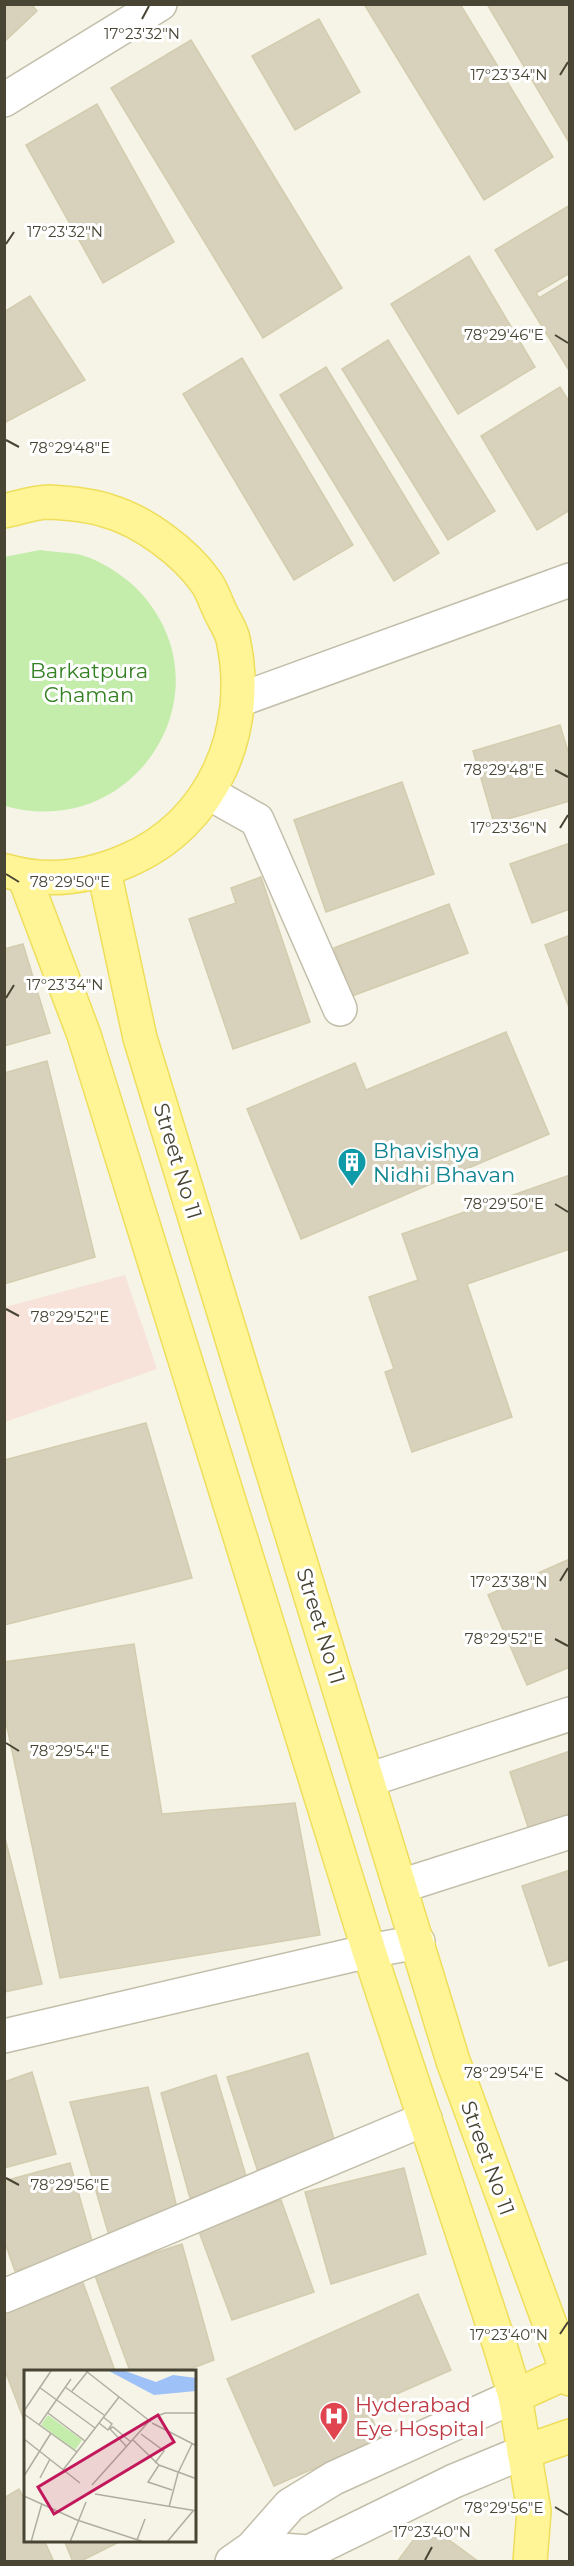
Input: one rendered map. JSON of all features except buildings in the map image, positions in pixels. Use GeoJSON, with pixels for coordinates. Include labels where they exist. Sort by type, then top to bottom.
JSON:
{"type":"FeatureCollection","features":[{"type":"Feature","properties":{"kind":"main road"},"geometry":{"type":"LineString","coordinates":[[4,511],[47,502],[108,511],[163,538],[206,582],[233,638],[239,700],[230,748],[209,793],[180,827],[145,853],[104,871],[65,878],[14,874],[84,1035],[369,1951],[514,2396],[534,2511],[530,2562]]}},
{"type":"Feature","properties":{"kind":"main road","name":"Street No 11"},"geometry":{"type":"LineString","coordinates":[[104,871],[140,1038],[369,1780],[453,2061],[569,2374]]}},
{"type":"Feature","properties":{"kind":"main road"},"geometry":{"type":"LineString","coordinates":[[514,2396],[569,2374]]}},
{"type":"Feature","properties":{"kind":"main road"},"geometry":{"type":"LineString","coordinates":[[524,2452],[570,2436]]}},
{"type":"Feature","properties":{"kind":"street"},"geometry":{"type":"LineString","coordinates":[[4,100],[160,4]]}},
{"type":"Feature","properties":{"kind":"street"},"geometry":{"type":"LineString","coordinates":[[239,700],[570,580]]}},
{"type":"Feature","properties":{"kind":"street"},"geometry":{"type":"LineString","coordinates":[[209,793],[257,820],[340,1009]]}},
{"type":"Feature","properties":{"kind":"street"},"geometry":{"type":"LineString","coordinates":[[369,1780],[570,1714]]}},
{"type":"Feature","properties":{"kind":"street"},"geometry":{"type":"LineString","coordinates":[[401,1886],[570,1832]]}},
{"type":"Feature","properties":{"kind":"street"},"geometry":{"type":"LineString","coordinates":[[4,2036],[369,1951],[418,1942]]}},
{"type":"Feature","properties":{"kind":"street"},"geometry":{"type":"LineString","coordinates":[[4,2296],[425,2119]]}},
{"type":"Feature","properties":{"kind":"street"},"geometry":{"type":"LineString","coordinates":[[242,2555],[290,2505],[334,2478],[514,2396]]}},
{"type":"Feature","properties":{"kind":"street"},"geometry":{"type":"LineString","coordinates":[[242,2555],[309,2552],[454,2481],[524,2452]]}},
{"type":"Feature","properties":{"kind":"shaded area"},"geometry":{"type":"Polygon","coordinates":[[[125,1275],[157,1369],[5,1422],[5,1307],[125,1275]]]}},
{"type":"Feature","properties":{"kind":"green space","name":"Barkatpura Chaman"},"geometry":{"type":"Polygon","coordinates":[[[40,550],[88,557],[110,568],[135,587],[163,626],[175,668],[172,709],[157,747],[131,779],[95,801],[53,811],[5,806],[4,557],[40,550]]]}},
{"type":"Feature","properties":{"kind":"place","name":"Bhavishya Nidhi Bhavan"},"geometry":{"type":"Point","coordinates":[352,1188]}},
{"type":"Feature","properties":{"kind":"place","name":"Hyderabad Eye Hospital"},"geometry":{"type":"Point","coordinates":[334,2442]}}]}
